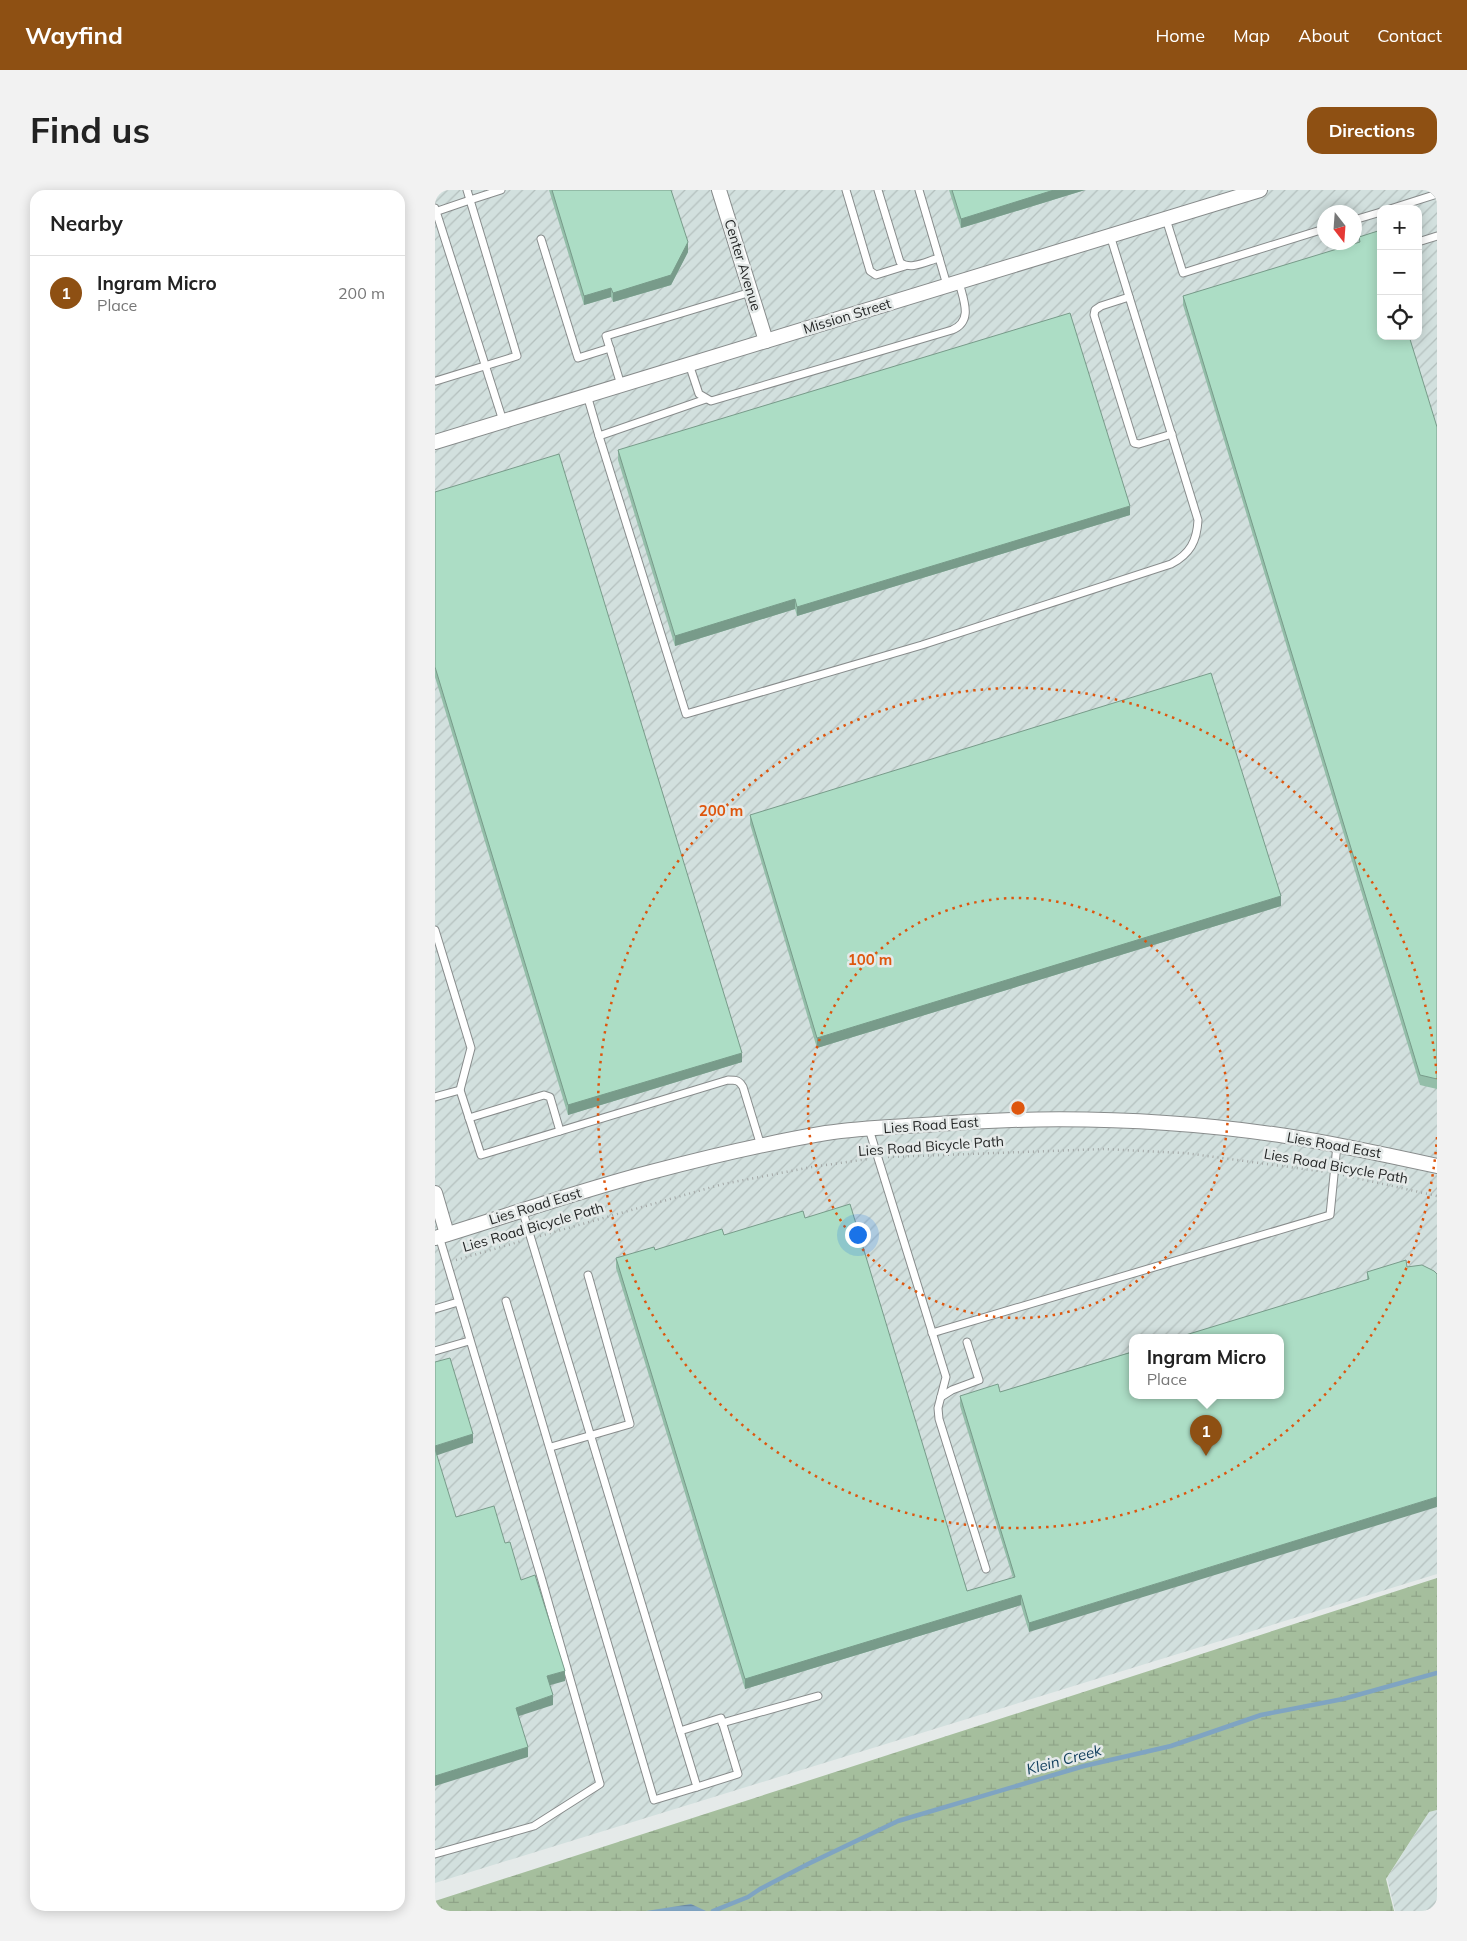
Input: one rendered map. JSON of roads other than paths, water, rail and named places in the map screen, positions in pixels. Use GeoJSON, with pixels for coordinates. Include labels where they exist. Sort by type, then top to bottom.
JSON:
{"type":"FeatureCollection","features":[{"type":"Feature","properties":{"kind":"street","name":"Center Avenue"},"geometry":{"type":"LineString","coordinates":[[719,190],[766,341]]}},
{"type":"Feature","properties":{"kind":"street","name":"Mission Street"},"geometry":{"type":"LineString","coordinates":[[435,442],[1260,190]]}},
{"type":"Feature","properties":{"kind":"street","name":"Lies Road East"},"geometry":{"type":"LineString","coordinates":[[440,1236],[522,1209],[650,1172],[829,1132],[869,1129],[1020,1119],[1112,1120],[1226,1128],[1287,1136],[1437,1166]]}},
{"type":"Feature","properties":{"kind":"street"},"geometry":{"type":"LineString","coordinates":[[435,1193],[440,1236]]}},
{"type":"Feature","properties":{"kind":"lane"},"geometry":{"type":"LineString","coordinates":[[436,381],[517,356],[467,190]]}},
{"type":"Feature","properties":{"kind":"lane"},"geometry":{"type":"LineString","coordinates":[[501,190],[435,211],[503,421]]}},
{"type":"Feature","properties":{"kind":"lane"},"geometry":{"type":"LineString","coordinates":[[846,190],[870,271],[876,275],[939,258]]}},
{"type":"Feature","properties":{"kind":"lane"},"geometry":{"type":"LineString","coordinates":[[878,190],[900,262],[905,266]]}},
{"type":"Feature","properties":{"kind":"lane"},"geometry":{"type":"LineString","coordinates":[[689,364],[699,394],[711,401],[959,327],[965,320],[966,314],[953,283],[939,258],[919,190]]}},
{"type":"Feature","properties":{"kind":"lane"},"geometry":{"type":"LineString","coordinates":[[1403,205],[1437,194]]}},
{"type":"Feature","properties":{"kind":"lane"},"geometry":{"type":"LineString","coordinates":[[1362,218],[1377,213]]}},
{"type":"Feature","properties":{"kind":"lane"},"geometry":{"type":"LineString","coordinates":[[1166,219],[1183,272],[1317,231]]}},
{"type":"Feature","properties":{"kind":"lane"},"geometry":{"type":"LineString","coordinates":[[587,395],[686,714],[922,645],[1161,567],[1179,560],[1189,551],[1194,543],[1198,520],[1110,235]]}},
{"type":"Feature","properties":{"kind":"lane"},"geometry":{"type":"LineString","coordinates":[[1422,241],[1437,236]]}},
{"type":"Feature","properties":{"kind":"lane"},"geometry":{"type":"LineString","coordinates":[[541,238],[578,358],[610,348]]}},
{"type":"Feature","properties":{"kind":"lane"},"geometry":{"type":"LineString","coordinates":[[621,385],[606,336],[751,292]]}},
{"type":"Feature","properties":{"kind":"lane"},"geometry":{"type":"LineString","coordinates":[[1129,297],[1101,306],[1095,310],[1094,315],[1134,443],[1139,444],[1172,434]]}},
{"type":"Feature","properties":{"kind":"lane"},"geometry":{"type":"LineString","coordinates":[[599,436],[706,399]]}},
{"type":"Feature","properties":{"kind":"lane"},"geometry":{"type":"LineString","coordinates":[[435,930],[471,1048],[460,1090],[481,1156],[728,1080],[739,1081],[743,1087],[761,1146]]}},
{"type":"Feature","properties":{"kind":"lane"},"geometry":{"type":"LineString","coordinates":[[435,1097],[460,1090]]}},
{"type":"Feature","properties":{"kind":"lane"},"geometry":{"type":"LineString","coordinates":[[469,1118],[544,1095],[550,1097],[560,1131]]}},
{"type":"Feature","properties":{"kind":"lane"},"geometry":{"type":"LineString","coordinates":[[869,1129],[946,1377],[938,1408],[939,1420],[986,1568]]}},
{"type":"Feature","properties":{"kind":"lane"},"geometry":{"type":"LineString","coordinates":[[932,1333],[1330,1215],[1337,1145]]}},
{"type":"Feature","properties":{"kind":"lane"},"geometry":{"type":"LineString","coordinates":[[522,1209],[697,1787]]}},
{"type":"Feature","properties":{"kind":"lane"},"geometry":{"type":"LineString","coordinates":[[435,1854],[534,1826],[601,1784],[440,1236]]}},
{"type":"Feature","properties":{"kind":"lane"},"geometry":{"type":"LineString","coordinates":[[551,1447],[629,1424],[588,1275]]}},
{"type":"Feature","properties":{"kind":"lane"},"geometry":{"type":"LineString","coordinates":[[506,1301],[551,1447],[653,1800],[737,1774],[721,1718],[680,1731]]}},
{"type":"Feature","properties":{"kind":"lane"},"geometry":{"type":"LineString","coordinates":[[435,1309],[458,1302]]}},
{"type":"Feature","properties":{"kind":"lane"},"geometry":{"type":"LineString","coordinates":[[435,1350],[469,1340]]}},
{"type":"Feature","properties":{"kind":"lane"},"geometry":{"type":"LineString","coordinates":[[941,1397],[952,1390],[979,1380],[967,1342]]}},
{"type":"Feature","properties":{"kind":"lane"},"geometry":{"type":"LineString","coordinates":[[722,1723],[818,1696]]}},
{"type":"Feature","properties":{"kind":"water"},"geometry":{"type":"Polygon","coordinates":[[[691,1904],[706,1911],[646,1911],[691,1904]]]}},
{"type":"Feature","properties":{"kind":"waterway","name":"Klein Creek"},"geometry":{"type":"LineString","coordinates":[[713,1911],[748,1897],[808,1864],[898,1821],[1084,1766],[1171,1746],[1261,1715],[1343,1699],[1437,1673]]}},
{"type":"Feature","properties":{"kind":"place","name":"Ingram Micro"},"geometry":{"type":"Point","coordinates":[1206,1456]}}]}
